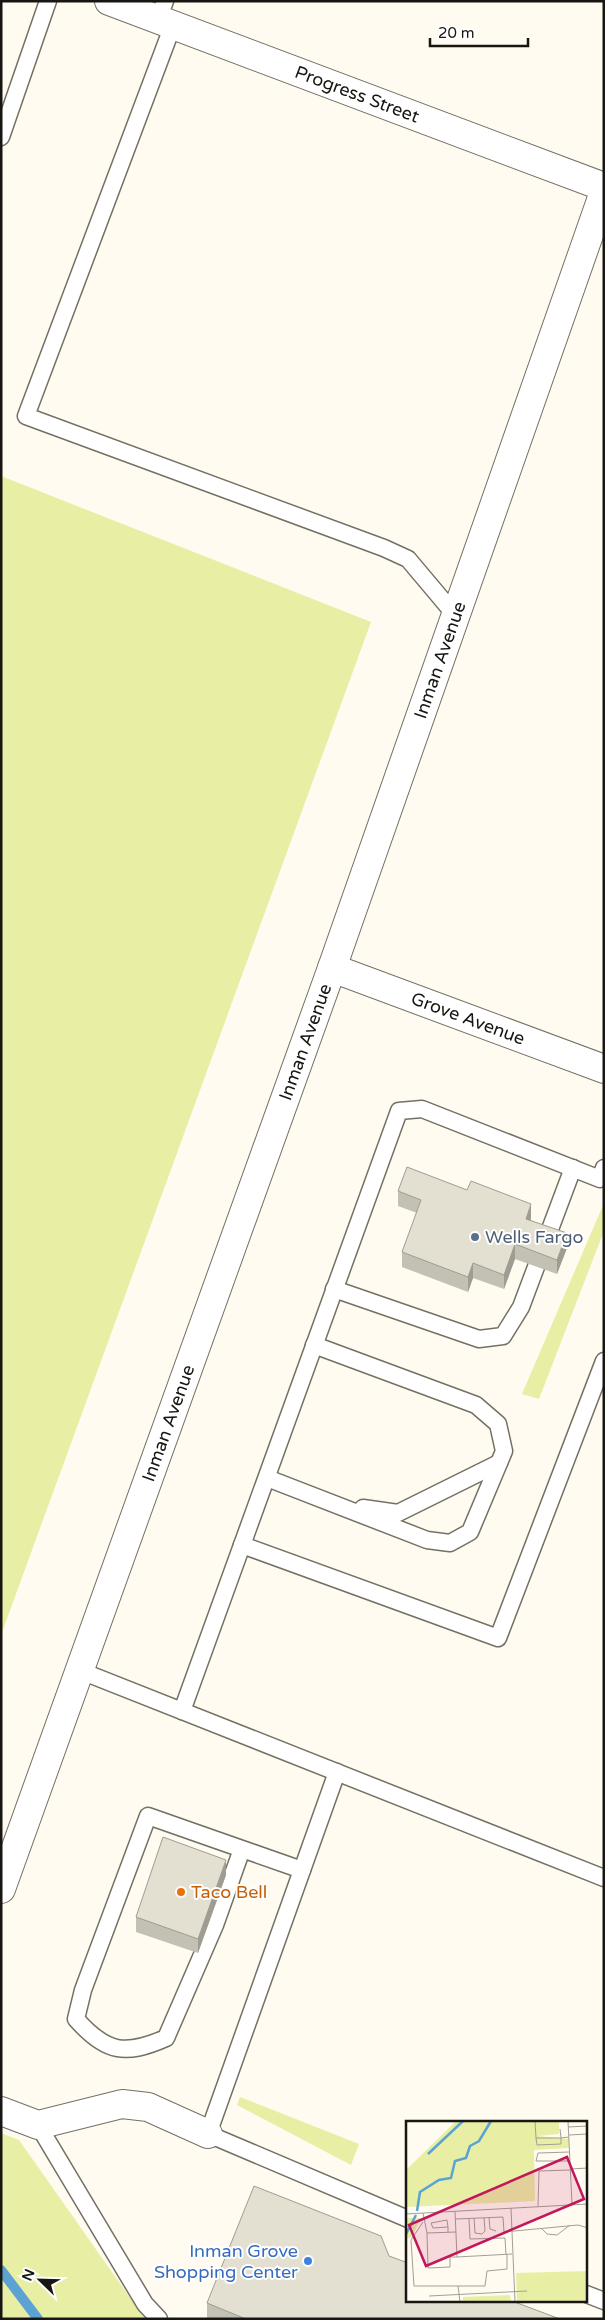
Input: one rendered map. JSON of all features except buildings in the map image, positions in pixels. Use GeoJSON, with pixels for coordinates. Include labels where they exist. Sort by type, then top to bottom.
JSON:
{"type":"FeatureCollection","features":[{"type":"Feature","properties":{"kind":"main road","name":"Progress Street"},"geometry":{"type":"LineString","coordinates":[[109,1],[165,15],[604,187]]}},
{"type":"Feature","properties":{"kind":"main road","name":"Inman Avenue"},"geometry":{"type":"LineString","coordinates":[[1,1889],[81,1671],[332,968],[604,192]]}},
{"type":"Feature","properties":{"kind":"main road","name":"Grove Avenue"},"geometry":{"type":"LineString","coordinates":[[332,968],[604,1069]]}},
{"type":"Feature","properties":{"kind":"main road"},"geometry":{"type":"LineString","coordinates":[[1,2111],[38,2125],[122,2104],[148,2107],[208,2134]]}},
{"type":"Feature","properties":{"kind":"lane"},"geometry":{"type":"LineString","coordinates":[[1,137],[48,1]]}},
{"type":"Feature","properties":{"kind":"lane"},"geometry":{"type":"LineString","coordinates":[[165,15],[26,416],[336,530],[408,559],[456,616]]}},
{"type":"Feature","properties":{"kind":"lane"},"geometry":{"type":"LineString","coordinates":[[182,1711],[399,1111],[422,1109],[600,1179],[604,1168]]}},
{"type":"Feature","properties":{"kind":"lane"},"geometry":{"type":"LineString","coordinates":[[546,1240],[573,1168]]}},
{"type":"Feature","properties":{"kind":"lane"},"geometry":{"type":"LineString","coordinates":[[334,1289],[480,1339],[503,1336],[521,1307],[536,1267]]}},
{"type":"Feature","properties":{"kind":"lane"},"geometry":{"type":"LineString","coordinates":[[267,1478],[427,1540],[450,1543],[470,1532],[504,1451],[498,1424],[476,1405],[314,1345]]}},
{"type":"Feature","properties":{"kind":"lane"},"geometry":{"type":"LineString","coordinates":[[242,1545],[498,1638],[604,1361]]}},
{"type":"Feature","properties":{"kind":"lane"},"geometry":{"type":"LineString","coordinates":[[333,1504],[398,1513],[499,1463]]}},
{"type":"Feature","properties":{"kind":"lane"},"geometry":{"type":"LineString","coordinates":[[81,1671],[604,1878]]}},
{"type":"Feature","properties":{"kind":"lane"},"geometry":{"type":"LineString","coordinates":[[337,1772],[208,2134],[406,2218]]}},
{"type":"Feature","properties":{"kind":"lane"},"geometry":{"type":"LineString","coordinates":[[242,1849],[216,1925],[166,2038],[143,2048],[115,2049],[91,2037],[76,2019],[83,1990],[148,1816],[302,1870]]}},
{"type":"Feature","properties":{"kind":"lane"},"geometry":{"type":"LineString","coordinates":[[38,2125],[144,2304],[159,2319]]}},
{"type":"Feature","properties":{"kind":"lane"},"geometry":{"type":"LineString","coordinates":[[588,2295],[604,2302]]}},
{"type":"Feature","properties":{"kind":"green space"},"geometry":{"type":"Polygon","coordinates":[[[1,476],[371,622],[1,1635],[1,476]]]}},
{"type":"Feature","properties":{"kind":"green space"},"geometry":{"type":"Polygon","coordinates":[[[604,1203],[604,1231],[539,1399],[522,1394],[604,1203]]]}},
{"type":"Feature","properties":{"kind":"green space"},"geometry":{"type":"Polygon","coordinates":[[[240,2097],[359,2144],[351,2165],[237,2105],[240,2097]]]}},
{"type":"Feature","properties":{"kind":"green space"},"geometry":{"type":"Polygon","coordinates":[[[1,2133],[19,2140],[145,2319],[1,2319],[1,2133]]]}},
{"type":"Feature","properties":{"kind":"waterway"},"geometry":{"type":"LineString","coordinates":[[1,2270],[38,2319]]}},
{"type":"Feature","properties":{"kind":"place","name":"Wells Fargo"},"geometry":{"type":"Point","coordinates":[475,1237]}},
{"type":"Feature","properties":{"kind":"place","name":"Taco Bell"},"geometry":{"type":"Point","coordinates":[181,1892]}},
{"type":"Feature","properties":{"kind":"place","name":"Inman Grove Shopping Center"},"geometry":{"type":"Point","coordinates":[308,2261]}}]}
